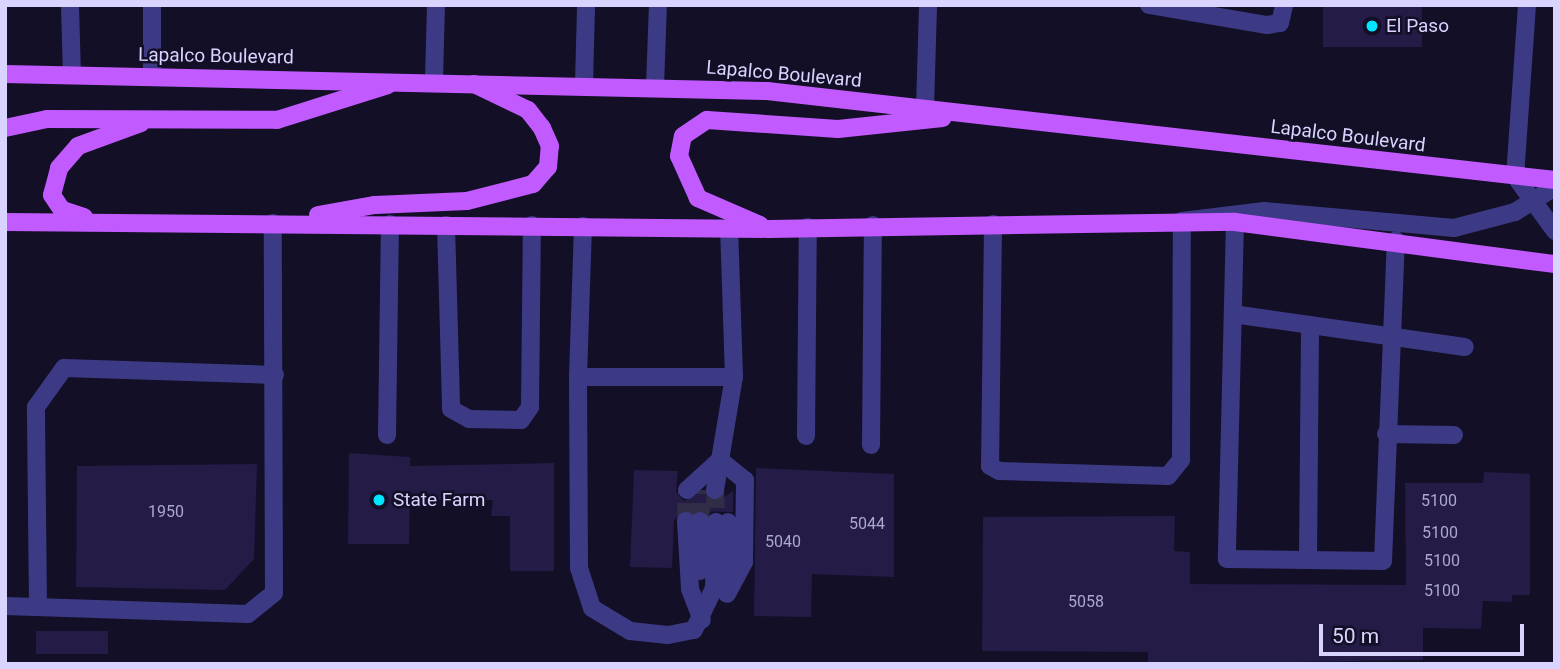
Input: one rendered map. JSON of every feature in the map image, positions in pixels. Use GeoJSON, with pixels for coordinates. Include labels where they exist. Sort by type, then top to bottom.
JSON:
{"type":"FeatureCollection","features":[{"type":"Feature","properties":{"kind":"main road","name":"Lapalco Boulevard"},"geometry":{"type":"LineString","coordinates":[[5,74],[465,80],[767,91],[1555,180]]}},
{"type":"Feature","properties":{"kind":"main road"},"geometry":{"type":"LineString","coordinates":[[5,128],[47,119],[277,120],[405,79]]}},
{"type":"Feature","properties":{"kind":"main road"},"geometry":{"type":"LineString","coordinates":[[273,223],[375,205],[467,201],[533,184],[548,167],[550,146],[542,128],[528,110],[465,80]]}},
{"type":"Feature","properties":{"kind":"main road"},"geometry":{"type":"LineString","coordinates":[[769,229],[698,198],[679,156],[683,136],[707,120],[838,129],[977,114]]}},
{"type":"Feature","properties":{"kind":"main road"},"geometry":{"type":"LineString","coordinates":[[95,221],[62,210],[52,195],[59,168],[78,146],[154,118]]}},
{"type":"Feature","properties":{"kind":"main road"},"geometry":{"type":"LineString","coordinates":[[5,222],[769,229],[873,225],[1235,222],[1396,240],[1555,264]]}},
{"type":"Feature","properties":{"kind":"lane"},"geometry":{"type":"LineString","coordinates":[[70,5],[72,75]]}},
{"type":"Feature","properties":{"kind":"lane"},"geometry":{"type":"LineString","coordinates":[[152,5],[152,76]]}},
{"type":"Feature","properties":{"kind":"lane"},"geometry":{"type":"LineString","coordinates":[[435,80],[436,5]]}},
{"type":"Feature","properties":{"kind":"lane"},"geometry":{"type":"LineString","coordinates":[[584,84],[586,5]]}},
{"type":"Feature","properties":{"kind":"lane"},"geometry":{"type":"LineString","coordinates":[[655,86],[658,5]]}},
{"type":"Feature","properties":{"kind":"lane"},"geometry":{"type":"LineString","coordinates":[[925,108],[928,5]]}},
{"type":"Feature","properties":{"kind":"lane"},"geometry":{"type":"LineString","coordinates":[[1149,5],[1267,25],[1280,23],[1284,5]]}},
{"type":"Feature","properties":{"kind":"lane"},"geometry":{"type":"LineString","coordinates":[[1527,5],[1515,176],[1555,231]]}},
{"type":"Feature","properties":{"kind":"lane"},"geometry":{"type":"LineString","coordinates":[[993,224],[990,466],[999,471],[1168,476],[1181,460],[1182,221],[1264,211],[1454,228],[1478,225],[1532,201],[1555,187]]}},
{"type":"Feature","properties":{"kind":"lane"},"geometry":{"type":"LineString","coordinates":[[1235,222],[1227,559],[1383,561],[1389,336],[1396,240]]}},
{"type":"Feature","properties":{"kind":"lane"},"geometry":{"type":"LineString","coordinates":[[5,606],[248,614],[274,593],[273,223]]}},
{"type":"Feature","properties":{"kind":"lane"},"geometry":{"type":"LineString","coordinates":[[387,436],[390,224]]}},
{"type":"Feature","properties":{"kind":"lane"},"geometry":{"type":"LineString","coordinates":[[446,225],[450,402],[463,418],[521,420],[530,407],[532,225]]}},
{"type":"Feature","properties":{"kind":"lane"},"geometry":{"type":"LineString","coordinates":[[871,445],[873,225]]}},
{"type":"Feature","properties":{"kind":"lane"},"geometry":{"type":"LineString","coordinates":[[583,226],[578,372],[579,568],[585,595],[606,620],[630,631],[687,634],[727,594],[744,562],[745,480],[720,460]]}},
{"type":"Feature","properties":{"kind":"lane"},"geometry":{"type":"LineString","coordinates":[[806,436],[808,227]]}},
{"type":"Feature","properties":{"kind":"lane"},"geometry":{"type":"LineString","coordinates":[[720,460],[708,490],[720,460],[734,377],[735,306],[729,228]]}},
{"type":"Feature","properties":{"kind":"lane"},"geometry":{"type":"LineString","coordinates":[[1233,314],[1465,346]]}},
{"type":"Feature","properties":{"kind":"lane"},"geometry":{"type":"LineString","coordinates":[[1308,560],[1310,325]]}},
{"type":"Feature","properties":{"kind":"lane"},"geometry":{"type":"LineString","coordinates":[[38,607],[36,407],[64,368],[275,375]]}},
{"type":"Feature","properties":{"kind":"lane"},"geometry":{"type":"LineString","coordinates":[[578,372],[734,377]]}},
{"type":"Feature","properties":{"kind":"lane"},"geometry":{"type":"LineString","coordinates":[[1386,434],[1454,435]]}},
{"type":"Feature","properties":{"kind":"lane"},"geometry":{"type":"LineString","coordinates":[[702,620],[714,589],[708,522]]}},
{"type":"Feature","properties":{"kind":"lane"},"geometry":{"type":"LineString","coordinates":[[702,620],[690,589],[708,522]]}},
{"type":"Feature","properties":{"kind":"lane"},"geometry":{"type":"LineString","coordinates":[[708,522],[727,594]]}},
{"type":"Feature","properties":{"kind":"building","name":"El Paso"},"geometry":{"type":"Polygon","coordinates":[[[1323,5],[1422,5],[1422,47],[1323,47],[1323,5]]]}},
{"type":"Feature","properties":{"kind":"building"},"geometry":{"type":"Polygon","coordinates":[[[349,453],[410,457],[410,466],[554,463],[554,571],[510,571],[510,516],[491,516],[493,500],[410,500],[409,544],[348,544],[349,453]]]}},
{"type":"Feature","properties":{"kind":"building"},"geometry":{"type":"Polygon","coordinates":[[[257,464],[254,559],[225,590],[76,587],[77,466],[257,464]]]}},
{"type":"Feature","properties":{"kind":"building"},"geometry":{"type":"Polygon","coordinates":[[[756,468],[894,474],[894,577],[812,574],[811,617],[754,616],[756,468]]]}},
{"type":"Feature","properties":{"kind":"building"},"geometry":{"type":"Polygon","coordinates":[[[634,470],[678,471],[676,492],[684,501],[704,490],[708,499],[718,501],[733,491],[733,512],[680,511],[674,521],[672,568],[630,567],[634,470]]]}},
{"type":"Feature","properties":{"kind":"building"},"geometry":{"type":"Polygon","coordinates":[[[1484,472],[1530,474],[1530,595],[1512,595],[1512,602],[1483,601],[1481,629],[1423,628],[1423,660],[1148,664],[1148,652],[982,651],[983,517],[1175,516],[1174,551],[1190,552],[1190,584],[1406,585],[1405,483],[1483,483],[1484,472]]]}},
{"type":"Feature","properties":{"kind":"building"},"geometry":{"type":"Polygon","coordinates":[[[36,631],[108,631],[108,654],[36,654],[36,631]]]}},
{"type":"Feature","properties":{"kind":"tunnel"},"geometry":{"type":"LineString","coordinates":[[686,521],[687,490]]}},
{"type":"Feature","properties":{"kind":"tunnel"},"geometry":{"type":"LineString","coordinates":[[700,521],[702,490]]}},
{"type":"Feature","properties":{"kind":"tunnel"},"geometry":{"type":"LineString","coordinates":[[715,490],[716,522]]}},
{"type":"Feature","properties":{"kind":"place","name":"El Paso"},"geometry":{"type":"Point","coordinates":[1372,26]}},
{"type":"Feature","properties":{"kind":"place","name":"State Farm"},"geometry":{"type":"Point","coordinates":[379,500]}}]}
